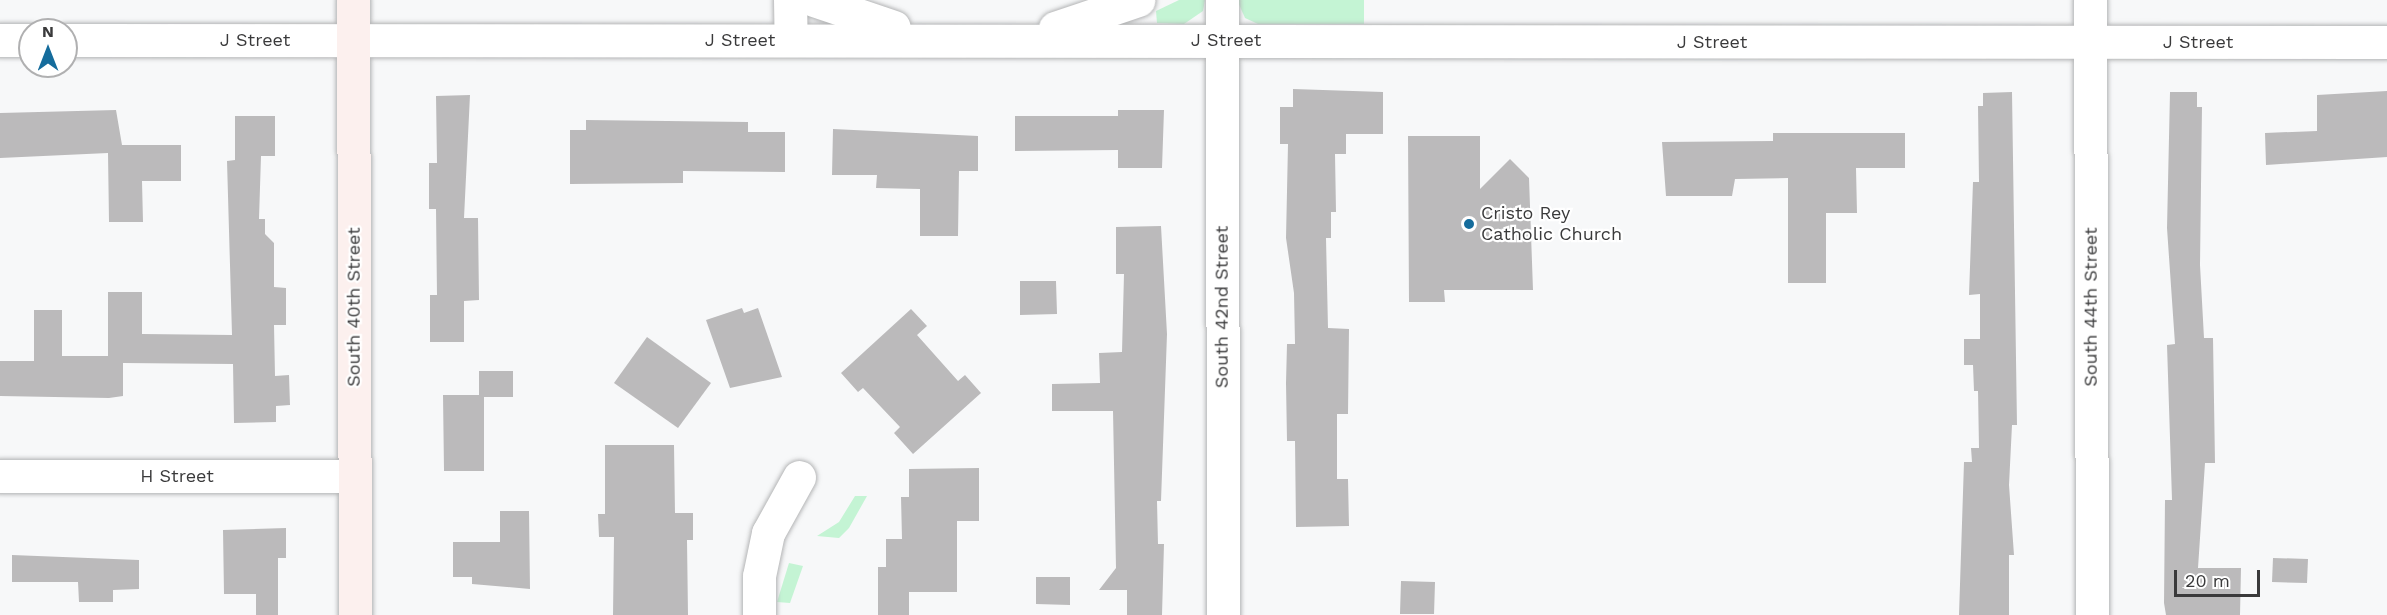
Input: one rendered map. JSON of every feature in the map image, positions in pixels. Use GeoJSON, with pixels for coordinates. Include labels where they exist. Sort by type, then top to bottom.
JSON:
{"type":"FeatureCollection","features":[{"type":"Feature","properties":{"kind":"main road","name":"South 40th Street"},"geometry":{"type":"LineString","coordinates":[[353,0],[355,615]]}},
{"type":"Feature","properties":{"kind":"street"},"geometry":{"type":"LineString","coordinates":[[790,0],[790,39]]}},
{"type":"Feature","properties":{"kind":"street"},"geometry":{"type":"LineString","coordinates":[[814,0],[886,26],[1002,39],[1080,22],[1138,0]]}},
{"type":"Feature","properties":{"kind":"street","name":"South 42nd Street"},"geometry":{"type":"LineString","coordinates":[[1222,0],[1223,615]]}},
{"type":"Feature","properties":{"kind":"street","name":"South 44th Street"},"geometry":{"type":"LineString","coordinates":[[2090,0],[2092,615]]}},
{"type":"Feature","properties":{"kind":"street","name":"J Street"},"geometry":{"type":"LineString","coordinates":[[78,40],[353,38],[2387,42]]}},
{"type":"Feature","properties":{"kind":"street"},"geometry":{"type":"LineString","coordinates":[[0,40],[18,40]]}},
{"type":"Feature","properties":{"kind":"street","name":"H Street"},"geometry":{"type":"LineString","coordinates":[[0,476],[355,476]]}},
{"type":"Feature","properties":{"kind":"street"},"geometry":{"type":"LineString","coordinates":[[759,615],[759,576],[768,533],[799,477]]}},
{"type":"Feature","properties":{"kind":"green space"},"geometry":{"type":"Polygon","coordinates":[[[1179,0],[1205,0],[1203,11],[1184,24],[1157,23],[1156,11],[1179,0]]]}},
{"type":"Feature","properties":{"kind":"green space"},"geometry":{"type":"Polygon","coordinates":[[[1237,0],[1364,0],[1364,24],[1258,24],[1245,18],[1237,0]]]}},
{"type":"Feature","properties":{"kind":"green space"},"geometry":{"type":"Polygon","coordinates":[[[855,496],[867,496],[849,528],[839,538],[817,536],[839,522],[855,496]]]}},
{"type":"Feature","properties":{"kind":"green space"},"geometry":{"type":"Polygon","coordinates":[[[789,563],[803,566],[790,603],[777,602],[789,563]]]}},
{"type":"Feature","properties":{"kind":"building"},"geometry":{"type":"Polygon","coordinates":[[[1293,89],[1383,92],[1383,134],[1346,134],[1346,154],[1335,154],[1336,212],[1331,212],[1331,238],[1326,238],[1328,328],[1349,329],[1348,414],[1337,414],[1337,479],[1348,479],[1349,526],[1296,527],[1295,441],[1287,441],[1287,344],[1295,344],[1294,293],[1286,238],[1288,144],[1280,144],[1280,107],[1293,107],[1293,89]]]}},
{"type":"Feature","properties":{"kind":"building"},"geometry":{"type":"Polygon","coordinates":[[[2387,91],[2387,157],[2266,165],[2265,133],[2317,131],[2317,95],[2387,91]]]}},
{"type":"Feature","properties":{"kind":"building"},"geometry":{"type":"Polygon","coordinates":[[[2012,92],[2017,425],[2012,425],[2009,485],[2014,555],[2009,555],[2009,615],[1959,615],[1964,462],[1972,462],[1971,448],[1979,448],[1978,391],[1974,391],[1973,365],[1964,365],[1964,339],[1980,339],[1980,294],[1969,295],[1973,182],[1979,182],[1978,106],[1983,106],[1983,93],[2012,92]]]}},
{"type":"Feature","properties":{"kind":"building"},"geometry":{"type":"Polygon","coordinates":[[[2170,92],[2197,92],[2197,107],[2202,107],[2200,265],[2204,338],[2213,338],[2215,463],[2205,463],[2198,568],[2241,568],[2240,615],[2166,615],[2164,603],[2165,500],[2172,500],[2167,345],[2175,344],[2167,228],[2170,92]]]}},
{"type":"Feature","properties":{"kind":"building"},"geometry":{"type":"Polygon","coordinates":[[[470,95],[464,218],[478,218],[479,300],[464,301],[464,342],[430,342],[430,295],[437,295],[436,209],[429,209],[429,163],[437,163],[436,96],[470,95]]]}},
{"type":"Feature","properties":{"kind":"building"},"geometry":{"type":"Polygon","coordinates":[[[116,110],[122,145],[181,145],[181,181],[142,181],[143,222],[109,222],[108,153],[0,158],[0,113],[116,110]]]}},
{"type":"Feature","properties":{"kind":"building"},"geometry":{"type":"Polygon","coordinates":[[[1118,110],[1164,110],[1162,168],[1118,168],[1118,150],[1015,151],[1015,116],[1118,116],[1118,110]]]}},
{"type":"Feature","properties":{"kind":"building"},"geometry":{"type":"Polygon","coordinates":[[[235,116],[275,116],[275,156],[261,156],[259,219],[265,219],[265,234],[274,243],[274,287],[286,288],[286,325],[274,325],[275,376],[289,375],[290,405],[276,406],[276,422],[234,423],[233,364],[123,363],[123,396],[109,398],[0,396],[0,361],[34,361],[34,310],[62,310],[62,356],[108,356],[108,292],[142,292],[142,334],[232,335],[227,161],[235,160],[235,116]]]}},
{"type":"Feature","properties":{"kind":"building"},"geometry":{"type":"Polygon","coordinates":[[[586,120],[748,122],[748,132],[785,132],[785,172],[683,171],[683,183],[570,184],[570,130],[586,130],[586,120]]]}},
{"type":"Feature","properties":{"kind":"building"},"geometry":{"type":"Polygon","coordinates":[[[833,129],[978,136],[978,171],[959,171],[958,236],[920,236],[920,189],[876,188],[877,175],[832,175],[833,129]]]}},
{"type":"Feature","properties":{"kind":"building"},"geometry":{"type":"Polygon","coordinates":[[[1773,133],[1905,133],[1905,168],[1856,168],[1857,213],[1826,213],[1826,283],[1788,283],[1788,178],[1735,179],[1732,196],[1666,196],[1662,142],[1773,141],[1773,133]]]}},
{"type":"Feature","properties":{"kind":"building","name":"Cristo Rey Catholic Church"},"geometry":{"type":"Polygon","coordinates":[[[1408,136],[1480,136],[1480,189],[1510,159],[1529,178],[1533,290],[1444,290],[1445,302],[1409,302],[1408,136]]]}},
{"type":"Feature","properties":{"kind":"building"},"geometry":{"type":"Polygon","coordinates":[[[1161,226],[1167,334],[1161,501],[1157,501],[1158,544],[1164,544],[1162,615],[1127,615],[1127,590],[1099,590],[1116,568],[1113,411],[1052,411],[1052,384],[1100,383],[1099,353],[1122,352],[1124,274],[1116,274],[1116,227],[1161,226]]]}},
{"type":"Feature","properties":{"kind":"building"},"geometry":{"type":"Polygon","coordinates":[[[1020,281],[1056,281],[1057,314],[1020,315],[1020,281]]]}},
{"type":"Feature","properties":{"kind":"building"},"geometry":{"type":"Polygon","coordinates":[[[742,308],[744,313],[758,308],[782,377],[730,388],[706,320],[742,308]]]}},
{"type":"Feature","properties":{"kind":"building"},"geometry":{"type":"Polygon","coordinates":[[[911,309],[927,326],[917,335],[958,381],[965,375],[981,393],[913,454],[894,433],[900,427],[863,388],[858,392],[841,373],[911,309]]]}},
{"type":"Feature","properties":{"kind":"building"},"geometry":{"type":"Polygon","coordinates":[[[647,337],[711,383],[678,428],[614,383],[647,337]]]}},
{"type":"Feature","properties":{"kind":"building"},"geometry":{"type":"Polygon","coordinates":[[[479,371],[513,371],[513,397],[484,397],[484,471],[444,471],[443,395],[479,395],[479,371]]]}},
{"type":"Feature","properties":{"kind":"building"},"geometry":{"type":"Polygon","coordinates":[[[605,445],[674,445],[675,513],[693,513],[693,540],[687,540],[688,615],[613,615],[614,537],[599,537],[598,514],[605,514],[605,445]]]}},
{"type":"Feature","properties":{"kind":"building"},"geometry":{"type":"Polygon","coordinates":[[[979,468],[979,521],[957,521],[957,592],[909,592],[909,615],[878,615],[878,567],[886,567],[886,539],[902,539],[901,497],[909,497],[909,469],[979,468]]]}},
{"type":"Feature","properties":{"kind":"building"},"geometry":{"type":"Polygon","coordinates":[[[500,511],[529,511],[530,589],[472,584],[472,577],[453,577],[453,542],[500,542],[500,511]]]}},
{"type":"Feature","properties":{"kind":"building"},"geometry":{"type":"Polygon","coordinates":[[[286,528],[286,558],[278,558],[278,615],[256,615],[256,594],[224,594],[223,530],[286,528]]]}},
{"type":"Feature","properties":{"kind":"building"},"geometry":{"type":"Polygon","coordinates":[[[12,555],[139,560],[139,589],[113,590],[113,602],[79,602],[78,582],[12,582],[12,555]]]}},
{"type":"Feature","properties":{"kind":"building"},"geometry":{"type":"Polygon","coordinates":[[[2273,558],[2308,559],[2307,583],[2272,582],[2273,558]]]}},
{"type":"Feature","properties":{"kind":"building"},"geometry":{"type":"Polygon","coordinates":[[[1036,577],[1070,577],[1070,605],[1036,604],[1036,577]]]}},
{"type":"Feature","properties":{"kind":"building"},"geometry":{"type":"Polygon","coordinates":[[[1401,581],[1435,582],[1434,614],[1400,614],[1401,581]]]}},
{"type":"Feature","properties":{"kind":"place","name":"Cristo Rey Catholic Church"},"geometry":{"type":"Point","coordinates":[1469,224]}}]}
